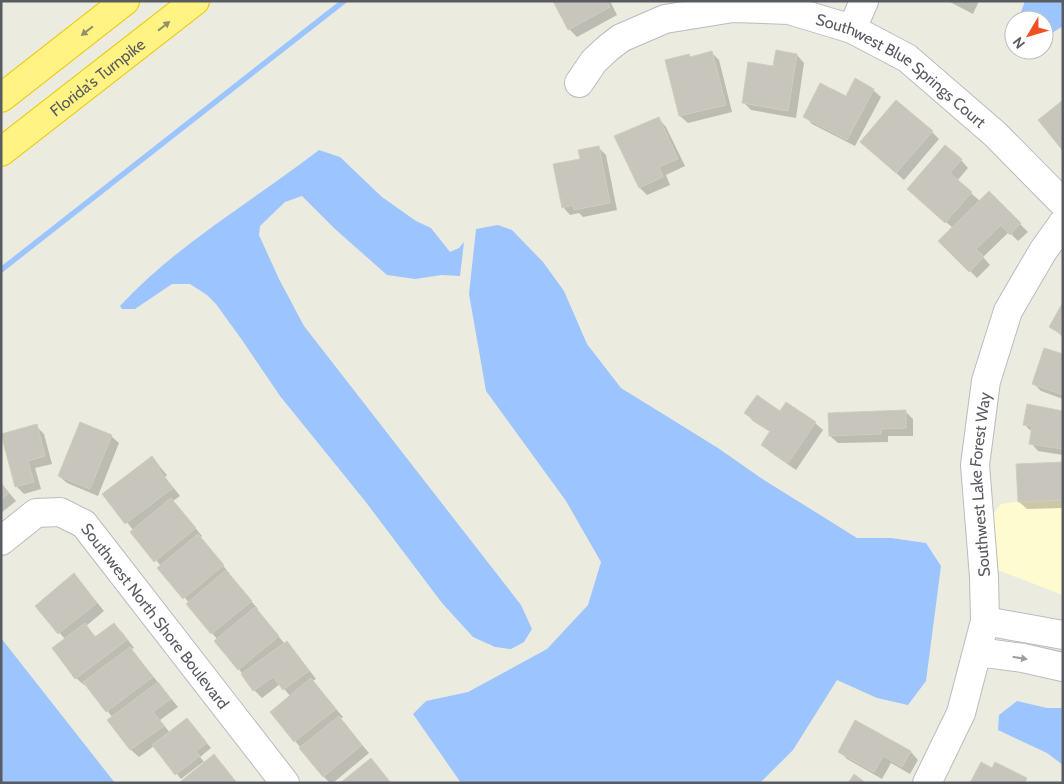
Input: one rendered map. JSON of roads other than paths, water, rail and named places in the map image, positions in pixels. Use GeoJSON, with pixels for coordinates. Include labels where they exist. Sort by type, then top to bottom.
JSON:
{"type":"FeatureCollection","features":[{"type":"Feature","properties":{"kind":"highway"},"geometry":{"type":"LineString","coordinates":[[1,98],[126,1]]}},
{"type":"Feature","properties":{"kind":"highway","name":"Florida's Turnpike"},"geometry":{"type":"LineString","coordinates":[[1,152],[195,1]]}},
{"type":"Feature","properties":{"kind":"street"},"geometry":{"type":"LineString","coordinates":[[852,29],[864,1]]}},
{"type":"Feature","properties":{"kind":"street","name":"Southwest Blue Springs Court"},"geometry":{"type":"LineString","coordinates":[[579,82],[594,61],[621,38],[665,19],[733,8],[789,10],[852,29],[907,58],[995,134],[1063,203]]}},
{"type":"Feature","properties":{"kind":"street","name":"Southwest Lake Forest Way"},"geometry":{"type":"LineString","coordinates":[[927,783],[961,713],[985,621],[984,577],[974,465],[986,381],[1008,311],[1043,251],[1063,223]]}},
{"type":"Feature","properties":{"kind":"street","name":"Southwest North Shore Boulevard"},"geometry":{"type":"LineString","coordinates":[[1,541],[36,514],[60,512],[84,524],[285,783]]}},
{"type":"Feature","properties":{"kind":"street"},"geometry":{"type":"LineString","coordinates":[[985,621],[1063,635]]}},
{"type":"Feature","properties":{"kind":"street"},"geometry":{"type":"LineString","coordinates":[[978,652],[1023,658],[1063,667]]}},
{"type":"Feature","properties":{"kind":"water"},"geometry":{"type":"Polygon","coordinates":[[[1025,1],[1063,1],[1063,26],[1054,32],[1054,10],[1022,10],[1025,1]]]}},
{"type":"Feature","properties":{"kind":"water"},"geometry":{"type":"Polygon","coordinates":[[[319,150],[340,157],[382,197],[416,221],[431,228],[450,252],[459,248],[464,242],[460,276],[442,275],[415,279],[387,275],[335,229],[302,196],[285,202],[260,226],[259,235],[279,279],[304,326],[521,605],[532,629],[524,642],[511,649],[495,647],[473,637],[442,603],[365,501],[280,396],[216,304],[207,295],[190,284],[172,284],[135,309],[122,309],[120,306],[142,284],[191,243],[319,150]]]}},
{"type":"Feature","properties":{"kind":"water"},"geometry":{"type":"Polygon","coordinates":[[[498,225],[512,230],[543,262],[564,291],[587,344],[621,388],[857,538],[891,538],[926,543],[941,566],[926,681],[908,705],[877,698],[837,680],[793,750],[760,783],[461,783],[413,714],[426,701],[468,692],[547,649],[588,605],[601,562],[566,501],[486,391],[469,294],[476,229],[498,225]]]}},
{"type":"Feature","properties":{"kind":"water"},"geometry":{"type":"Polygon","coordinates":[[[1,638],[115,783],[1,783],[1,638]]]}},
{"type":"Feature","properties":{"kind":"water"},"geometry":{"type":"Polygon","coordinates":[[[1017,701],[1047,708],[1063,708],[1063,765],[1047,753],[998,730],[999,715],[1017,701]]]}},
{"type":"Feature","properties":{"kind":"waterway"},"geometry":{"type":"LineString","coordinates":[[1,270],[344,1]]}}]}
